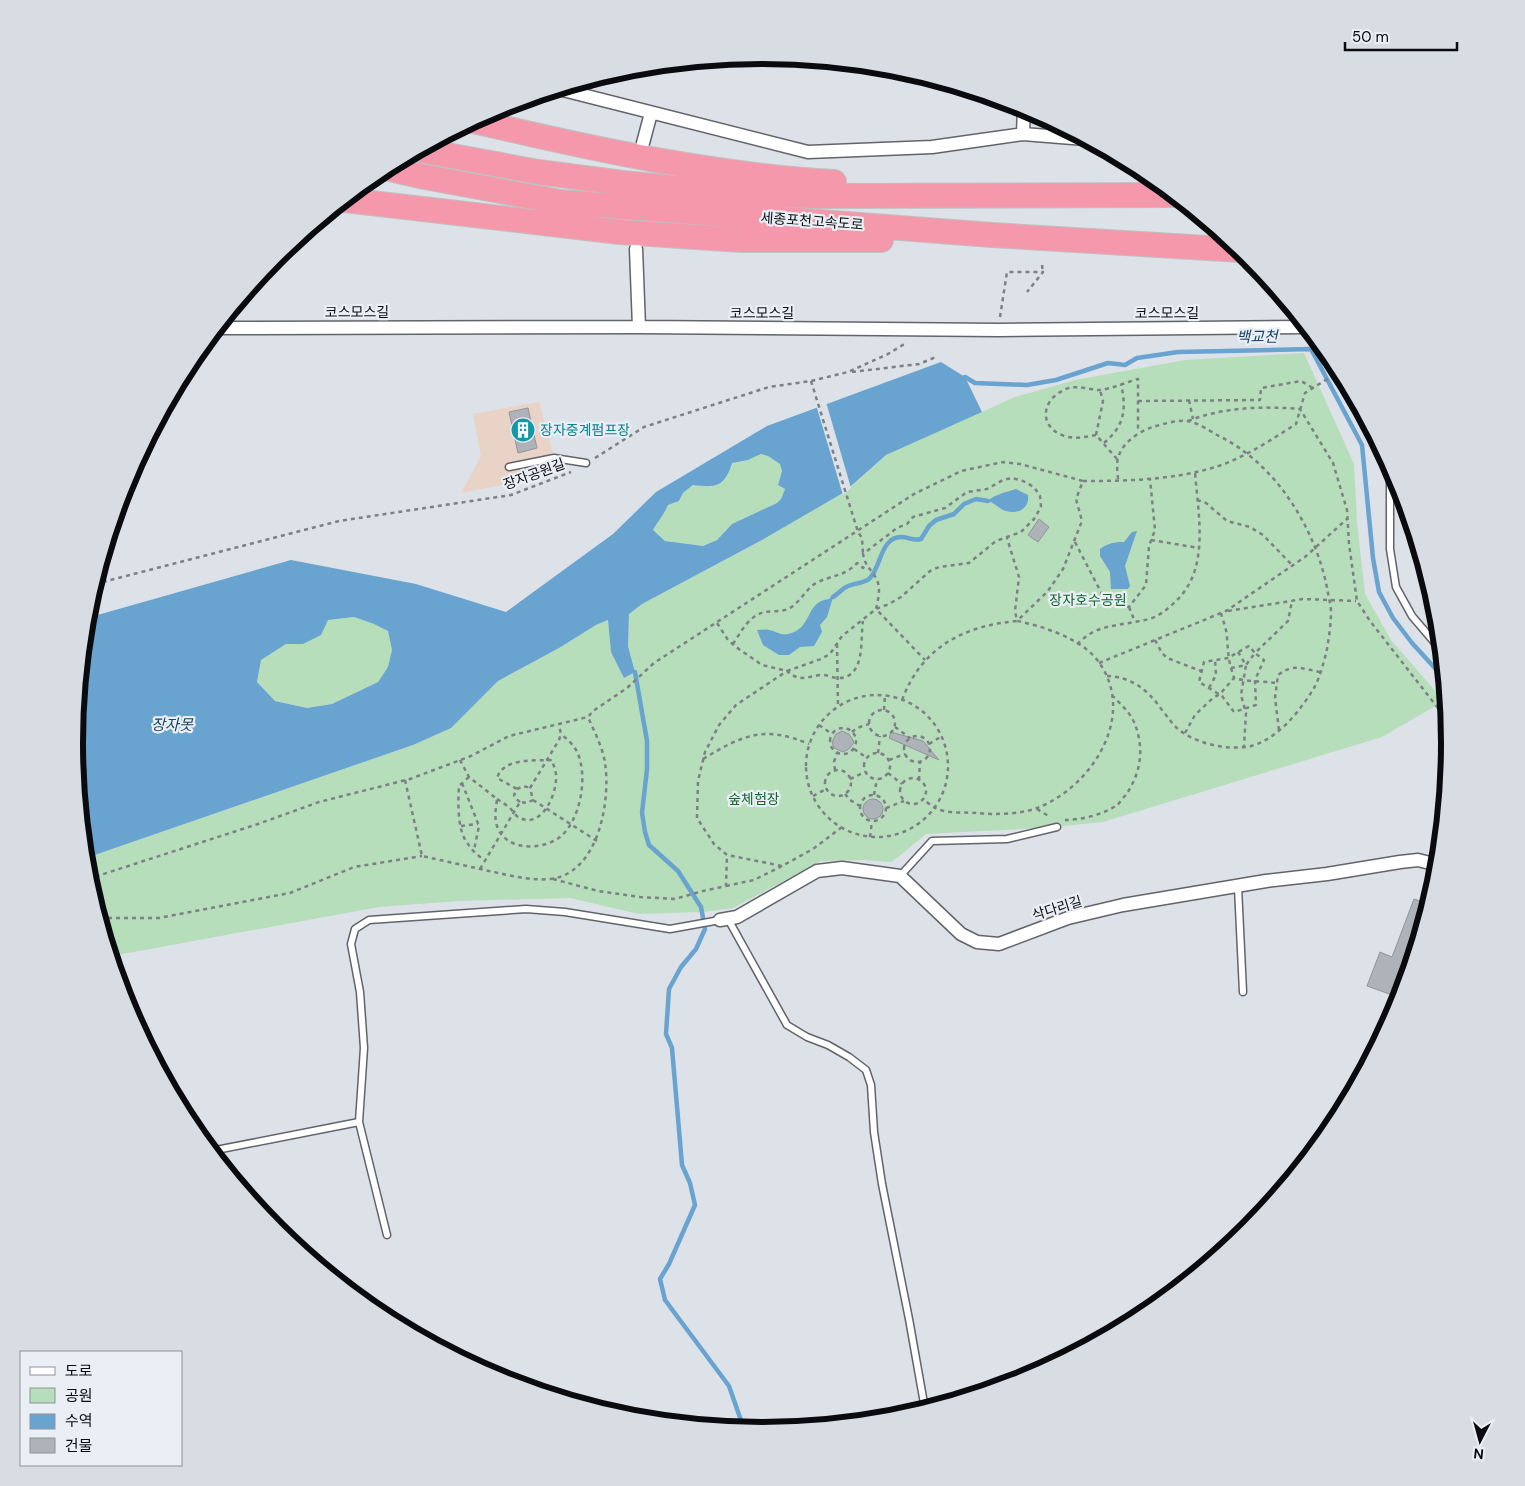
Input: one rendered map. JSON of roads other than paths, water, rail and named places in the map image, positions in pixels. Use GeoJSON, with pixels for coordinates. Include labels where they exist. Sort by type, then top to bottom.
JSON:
{"type":"FeatureCollection","features":[{"type":"Feature","properties":{"kind":"highway"},"geometry":{"type":"LineString","coordinates":[[485,123],[595,149],[724,170],[823,181],[949,188],[997,196]]}},
{"type":"Feature","properties":{"kind":"highway","name":"세종포천고속도로"},"geometry":{"type":"LineString","coordinates":[[429,152],[538,172],[726,193],[812,196],[1164,195]]}},
{"type":"Feature","properties":{"kind":"highway","name":"세종포천고속도로"},"geometry":{"type":"LineString","coordinates":[[397,171],[560,202],[992,235],[1228,249]]}},
{"type":"Feature","properties":{"kind":"highway"},"geometry":{"type":"LineString","coordinates":[[353,201],[620,232],[723,238],[868,241],[992,235]]}},
{"type":"Feature","properties":{"kind":"street"},"geometry":{"type":"LineString","coordinates":[[570,92],[808,152],[932,147],[1023,134],[1070,138]]}},
{"type":"Feature","properties":{"kind":"street"},"geometry":{"type":"LineString","coordinates":[[643,143],[651,113]]}},
{"type":"Feature","properties":{"kind":"street"},"geometry":{"type":"LineString","coordinates":[[1023,134],[1024,116]]}},
{"type":"Feature","properties":{"kind":"street"},"geometry":{"type":"LineString","coordinates":[[636,248],[639,327]]}},
{"type":"Feature","properties":{"kind":"street","name":"코스모스길"},"geometry":{"type":"LineString","coordinates":[[225,328],[639,327],[929,329],[1299,327]]}},
{"type":"Feature","properties":{"kind":"street","name":"삭다리길"},"geometry":{"type":"LineString","coordinates":[[900,876],[961,934],[977,942],[999,944],[1068,918],[1123,906],[1266,881],[1327,874],[1400,862],[1418,860],[1431,863]]}},
{"type":"Feature","properties":{"kind":"street"},"geometry":{"type":"LineString","coordinates":[[724,919],[737,917],[817,871],[842,868],[900,876]]}},
{"type":"Feature","properties":{"kind":"lane"},"geometry":{"type":"LineString","coordinates":[[509,467],[554,458],[586,463]]}},
{"type":"Feature","properties":{"kind":"lane"},"geometry":{"type":"LineString","coordinates":[[1390,483],[1390,548],[1396,587],[1412,616],[1434,642]]}},
{"type":"Feature","properties":{"kind":"lane"},"geometry":{"type":"LineString","coordinates":[[900,876],[932,840],[1008,839],[1058,827]]}},
{"type":"Feature","properties":{"kind":"lane"},"geometry":{"type":"LineString","coordinates":[[1238,887],[1244,992]]}},
{"type":"Feature","properties":{"kind":"lane"},"geometry":{"type":"LineString","coordinates":[[387,1235],[359,1122],[364,1048],[360,992],[351,944],[355,929],[369,920],[526,909],[565,912],[670,929],[724,919],[787,1025],[807,1037],[828,1045],[849,1057],[866,1070],[871,1085],[874,1132],[882,1184],[924,1402]]}},
{"type":"Feature","properties":{"kind":"lane"},"geometry":{"type":"LineString","coordinates":[[219,1149],[359,1122]]}},
{"type":"Feature","properties":{"kind":"water","name":"장자못"},"geometry":{"type":"Polygon","coordinates":[[[941,362],[965,377],[982,412],[886,455],[843,493],[762,540],[642,604],[629,614],[628,646],[635,672],[624,678],[611,652],[608,620],[498,681],[451,728],[413,745],[93,856],[85,787],[83,743],[89,654],[95,616],[291,560],[416,584],[506,612],[613,534],[656,492],[767,426],[941,362]],[[761,454],[748,460],[732,463],[726,477],[713,486],[693,485],[683,493],[679,501],[668,505],[653,530],[665,541],[703,546],[717,540],[732,524],[777,503],[785,489],[778,485],[782,471],[780,464],[761,454]],[[354,617],[328,620],[321,635],[303,644],[286,644],[261,660],[257,682],[275,701],[307,708],[332,704],[378,682],[388,667],[392,650],[388,631],[354,617]]]}},
{"type":"Feature","properties":{"kind":"water"},"geometry":{"type":"Polygon","coordinates":[[[1016,489],[1028,495],[1027,504],[1019,511],[1006,511],[988,501],[998,495],[1016,489]]]}},
{"type":"Feature","properties":{"kind":"water"},"geometry":{"type":"Polygon","coordinates":[[[1137,531],[1125,566],[1130,586],[1128,589],[1111,589],[1110,572],[1100,556],[1100,549],[1111,543],[1124,542],[1132,532],[1137,531]]]}},
{"type":"Feature","properties":{"kind":"water"},"geometry":{"type":"Polygon","coordinates":[[[834,594],[827,617],[820,625],[822,632],[814,646],[800,647],[789,655],[779,655],[763,645],[757,630],[768,630],[781,634],[796,631],[806,621],[816,605],[821,601],[829,599],[834,594]]]}},
{"type":"Feature","properties":{"kind":"waterway","name":"백교천"},"geometry":{"type":"LineString","coordinates":[[965,377],[975,383],[1027,385],[1056,380],[1108,363],[1125,365],[1137,358],[1178,352],[1311,349],[1362,445],[1373,558],[1379,592],[1393,618],[1412,643],[1438,671]]}},
{"type":"Feature","properties":{"kind":"waterway"},"geometry":{"type":"LineString","coordinates":[[833,597],[846,587],[869,579],[885,548],[894,538],[921,539],[929,526],[936,520],[954,514],[964,504],[976,499],[988,501]]}},
{"type":"Feature","properties":{"kind":"waterway"},"geometry":{"type":"LineString","coordinates":[[635,672],[647,741],[647,769],[642,813],[645,832],[649,845],[678,871],[701,907],[705,929],[696,949],[681,967],[669,989],[666,1034],[672,1048],[682,1165],[690,1183],[695,1205],[669,1264],[660,1279],[665,1300],[729,1386],[741,1422]]}},
{"type":"Feature","properties":{"kind":"place","name":"장자중계펌프장"},"geometry":{"type":"Point","coordinates":[523,430]}},
{"type":"Feature","properties":{"kind":"park label","name":"장자호수공원"},"geometry":{"type":"Point","coordinates":[1088,600]}},
{"type":"Feature","properties":{"kind":"park label","name":"숲체험장"},"geometry":{"type":"Point","coordinates":[754,799]}}]}
